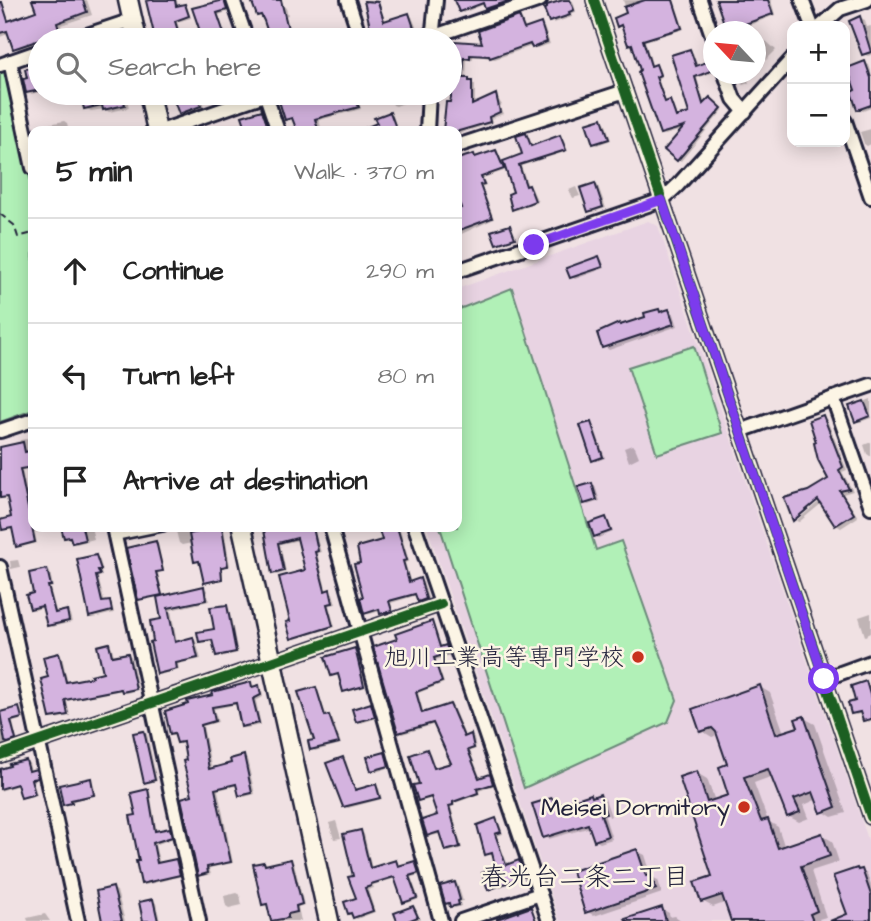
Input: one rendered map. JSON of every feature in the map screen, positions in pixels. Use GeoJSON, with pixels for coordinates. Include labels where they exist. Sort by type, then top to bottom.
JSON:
{"type":"FeatureCollection","features":[{"type":"Feature","properties":{"kind":"street"},"geometry":{"type":"LineString","coordinates":[[128,0],[134,28]]}},
{"type":"Feature","properties":{"kind":"street"},"geometry":{"type":"LineString","coordinates":[[233,0],[243,28]]}},
{"type":"Feature","properties":{"kind":"street"},"geometry":{"type":"LineString","coordinates":[[348,0],[358,28]]}},
{"type":"Feature","properties":{"kind":"street"},"geometry":{"type":"LineString","coordinates":[[432,28],[436,0]]}},
{"type":"Feature","properties":{"kind":"street"},"geometry":{"type":"LineString","coordinates":[[461,28],[540,0]]}},
{"type":"Feature","properties":{"kind":"street"},"geometry":{"type":"LineString","coordinates":[[594,0],[871,817]]}},
{"type":"Feature","properties":{"kind":"street"},"geometry":{"type":"LineString","coordinates":[[699,0],[706,21]]}},
{"type":"Feature","properties":{"kind":"street"},"geometry":{"type":"LineString","coordinates":[[802,0],[810,21]]}},
{"type":"Feature","properties":{"kind":"street"},"geometry":{"type":"LineString","coordinates":[[827,21],[840,9],[867,0]]}},
{"type":"Feature","properties":{"kind":"street"},"geometry":{"type":"LineString","coordinates":[[108,28],[132,20]]}},
{"type":"Feature","properties":{"kind":"street"},"geometry":{"type":"LineString","coordinates":[[28,55],[5,63],[28,149]]}},
{"type":"Feature","properties":{"kind":"street"},"geometry":{"type":"LineString","coordinates":[[462,269],[662,200],[787,65]]}},
{"type":"Feature","properties":{"kind":"street"},"geometry":{"type":"LineString","coordinates":[[728,84],[733,99],[745,112]]}},
{"type":"Feature","properties":{"kind":"street"},"geometry":{"type":"LineString","coordinates":[[462,144],[625,91]]}},
{"type":"Feature","properties":{"kind":"street"},"geometry":{"type":"LineString","coordinates":[[152,105],[158,126]]}},
{"type":"Feature","properties":{"kind":"street"},"geometry":{"type":"LineString","coordinates":[[173,126],[233,105]]}},
{"type":"Feature","properties":{"kind":"street"},"geometry":{"type":"LineString","coordinates":[[270,105],[277,126]]}},
{"type":"Feature","properties":{"kind":"street"},"geometry":{"type":"LineString","coordinates":[[427,126],[428,105]]}},
{"type":"Feature","properties":{"kind":"street"},"geometry":{"type":"LineString","coordinates":[[850,136],[871,197]]}},
{"type":"Feature","properties":{"kind":"street"},"geometry":{"type":"LineString","coordinates":[[740,430],[871,384]]}},
{"type":"Feature","properties":{"kind":"street"},"geometry":{"type":"LineString","coordinates":[[833,397],[871,508]]}},
{"type":"Feature","properties":{"kind":"street"},"geometry":{"type":"LineString","coordinates":[[0,431],[28,422]]}},
{"type":"Feature","properties":{"kind":"street"},"geometry":{"type":"LineString","coordinates":[[114,532],[200,921]]}},
{"type":"Feature","properties":{"kind":"street"},"geometry":{"type":"LineString","coordinates":[[243,532],[329,921]]}},
{"type":"Feature","properties":{"kind":"street"},"geometry":{"type":"LineString","coordinates":[[332,532],[442,921]]}},
{"type":"Feature","properties":{"kind":"street"},"geometry":{"type":"LineString","coordinates":[[417,532],[549,921]]}},
{"type":"Feature","properties":{"kind":"street"},"geometry":{"type":"LineString","coordinates":[[0,567],[78,921]]}},
{"type":"Feature","properties":{"kind":"street"},"geometry":{"type":"LineString","coordinates":[[0,755],[441,604]]}},
{"type":"Feature","properties":{"kind":"street"},"geometry":{"type":"LineString","coordinates":[[824,679],[871,662]]}},
{"type":"Feature","properties":{"kind":"street"},"geometry":{"type":"LineString","coordinates":[[461,921],[540,894]]}},
{"type":"Feature","properties":{"kind":"path"},"geometry":{"type":"LineString","coordinates":[[0,214],[14,225],[18,237],[28,234]]}},
{"type":"Feature","properties":{"kind":"shaded area","name":"旭川工業高等専門学校"},"geometry":{"type":"Polygon","coordinates":[[[648,221],[658,226],[871,848],[871,921],[560,921],[429,532],[462,532],[462,287],[648,221]]]}},
{"type":"Feature","properties":{"kind":"green space"},"geometry":{"type":"Polygon","coordinates":[[[5,66],[28,170],[28,412],[0,422],[0,68],[5,66]]]}},
{"type":"Feature","properties":{"kind":"green space"},"geometry":{"type":"Polygon","coordinates":[[[512,288],[596,550],[621,541],[677,700],[668,722],[524,788],[442,532],[462,532],[462,308],[512,288]]]}},
{"type":"Feature","properties":{"kind":"green space"},"geometry":{"type":"Polygon","coordinates":[[[694,346],[722,433],[657,454],[628,367],[694,346]]]}},
{"type":"Feature","properties":{"kind":"building"},"geometry":{"type":"Polygon","coordinates":[[[32,0],[83,0],[87,12],[57,23],[58,28],[28,28],[28,44],[13,49],[7,31],[0,33],[0,2],[8,21],[36,11],[32,0]]]}},
{"type":"Feature","properties":{"kind":"building"},"geometry":{"type":"Polygon","coordinates":[[[175,0],[176,6],[185,4],[189,16],[175,21],[177,28],[153,28],[146,1],[175,0]]]}},
{"type":"Feature","properties":{"kind":"building"},"geometry":{"type":"Polygon","coordinates":[[[224,0],[227,10],[217,13],[222,28],[199,28],[192,8],[224,0]]]}},
{"type":"Feature","properties":{"kind":"building"},"geometry":{"type":"Polygon","coordinates":[[[251,0],[281,0],[288,28],[266,28],[261,15],[257,16],[251,0]]]}},
{"type":"Feature","properties":{"kind":"building"},"geometry":{"type":"Polygon","coordinates":[[[454,0],[512,0],[485,9],[483,3],[459,12],[454,0]]]}},
{"type":"Feature","properties":{"kind":"building"},"geometry":{"type":"Polygon","coordinates":[[[570,0],[574,10],[569,12],[570,15],[549,22],[544,9],[547,5],[570,0]]]}},
{"type":"Feature","properties":{"kind":"building"},"geometry":{"type":"Polygon","coordinates":[[[645,0],[673,0],[682,28],[643,40],[651,66],[656,64],[660,75],[656,77],[665,102],[670,100],[676,117],[689,113],[671,55],[690,49],[696,66],[703,63],[703,74],[695,77],[703,104],[710,97],[722,108],[677,161],[664,150],[684,127],[660,134],[638,72],[640,70],[632,44],[628,45],[621,25],[617,27],[614,18],[626,13],[624,7],[645,0]]]}},
{"type":"Feature","properties":{"kind":"building"},"geometry":{"type":"Polygon","coordinates":[[[716,0],[768,0],[773,14],[753,21],[723,21],[716,0]]]}},
{"type":"Feature","properties":{"kind":"building"},"geometry":{"type":"Polygon","coordinates":[[[364,1],[378,2],[384,21],[409,13],[414,28],[370,28],[364,1]]]}},
{"type":"Feature","properties":{"kind":"building"},"geometry":{"type":"Polygon","coordinates":[[[519,16],[524,29],[541,23],[547,42],[532,48],[530,44],[490,58],[470,55],[470,59],[464,58],[463,78],[472,81],[472,105],[496,94],[500,112],[489,117],[490,122],[462,130],[462,126],[444,126],[446,105],[462,105],[462,42],[482,43],[478,31],[519,16]]]}},
{"type":"Feature","properties":{"kind":"building"},"geometry":{"type":"Polygon","coordinates":[[[860,16],[871,52],[862,55],[849,21],[860,16]]]}},
{"type":"Feature","properties":{"kind":"building"},"geometry":{"type":"Polygon","coordinates":[[[865,61],[871,78],[871,105],[857,110],[851,92],[855,90],[850,67],[865,61]]]}},
{"type":"Feature","properties":{"kind":"building"},"geometry":{"type":"Polygon","coordinates":[[[28,68],[26,93],[23,79],[27,78],[25,69],[28,68]]]}},
{"type":"Feature","properties":{"kind":"building"},"geometry":{"type":"Polygon","coordinates":[[[83,105],[102,105],[84,109],[83,105]]]}},
{"type":"Feature","properties":{"kind":"building"},"geometry":{"type":"Polygon","coordinates":[[[102,105],[125,105],[103,110],[102,105]]]}},
{"type":"Feature","properties":{"kind":"building"},"geometry":{"type":"Polygon","coordinates":[[[176,105],[201,105],[201,106],[179,114],[176,105]]]}},
{"type":"Feature","properties":{"kind":"building"},"geometry":{"type":"Polygon","coordinates":[[[280,105],[359,107],[315,119],[317,126],[295,126],[292,118],[285,120],[280,105]]]}},
{"type":"Feature","properties":{"kind":"building"},"geometry":{"type":"Polygon","coordinates":[[[262,110],[268,126],[245,126],[242,116],[262,110]]]}},
{"type":"Feature","properties":{"kind":"building"},"geometry":{"type":"Polygon","coordinates":[[[390,112],[395,126],[370,126],[377,123],[374,118],[390,112]]]}},
{"type":"Feature","properties":{"kind":"building"},"geometry":{"type":"Polygon","coordinates":[[[602,118],[609,139],[593,144],[586,123],[602,118]]]}},
{"type":"Feature","properties":{"kind":"building"},"geometry":{"type":"Polygon","coordinates":[[[526,133],[531,146],[560,135],[566,150],[519,165],[526,186],[529,185],[535,201],[512,210],[508,194],[513,192],[503,161],[522,154],[516,136],[526,133]]]}},
{"type":"Feature","properties":{"kind":"building"},"geometry":{"type":"Polygon","coordinates":[[[496,150],[504,169],[481,177],[484,184],[480,185],[492,218],[462,229],[462,158],[474,154],[475,157],[496,150]]]}},
{"type":"Feature","properties":{"kind":"building"},"geometry":{"type":"Polygon","coordinates":[[[595,183],[603,207],[588,212],[580,188],[595,183]]]}},
{"type":"Feature","properties":{"kind":"building"},"geometry":{"type":"Polygon","coordinates":[[[510,225],[515,238],[496,244],[491,231],[510,225]]]}},
{"type":"Feature","properties":{"kind":"building"},"geometry":{"type":"Polygon","coordinates":[[[599,256],[603,267],[570,278],[566,268],[599,256]]]}},
{"type":"Feature","properties":{"kind":"building"},"geometry":{"type":"Polygon","coordinates":[[[659,309],[660,312],[669,309],[674,324],[602,348],[597,333],[619,323],[620,325],[645,317],[644,313],[659,309]]]}},
{"type":"Feature","properties":{"kind":"building"},"geometry":{"type":"Polygon","coordinates":[[[864,401],[870,416],[855,422],[849,406],[864,401]]]}},
{"type":"Feature","properties":{"kind":"building"},"geometry":{"type":"Polygon","coordinates":[[[823,415],[843,467],[839,470],[849,489],[840,491],[854,514],[835,526],[818,500],[793,521],[784,498],[808,491],[828,479],[818,460],[809,420],[823,415]]]}},
{"type":"Feature","properties":{"kind":"building"},"geometry":{"type":"Polygon","coordinates":[[[591,422],[603,457],[592,461],[580,425],[591,422]]]}},
{"type":"Feature","properties":{"kind":"building"},"geometry":{"type":"Polygon","coordinates":[[[23,442],[25,452],[28,451],[28,468],[20,469],[28,508],[28,532],[33,532],[35,542],[16,547],[12,528],[2,530],[0,520],[11,517],[7,497],[0,498],[0,447],[23,442]]]}},
{"type":"Feature","properties":{"kind":"building"},"geometry":{"type":"Polygon","coordinates":[[[592,483],[597,500],[584,504],[578,487],[592,483]]]}},
{"type":"Feature","properties":{"kind":"building"},"geometry":{"type":"Polygon","coordinates":[[[606,517],[611,531],[594,537],[589,523],[606,517]]]}},
{"type":"Feature","properties":{"kind":"building"},"geometry":{"type":"Polygon","coordinates":[[[62,532],[83,532],[85,540],[72,543],[70,537],[64,538],[62,532]]]}},
{"type":"Feature","properties":{"kind":"building"},"geometry":{"type":"Polygon","coordinates":[[[223,532],[228,566],[221,567],[222,579],[204,583],[199,561],[194,562],[189,534],[223,532]]]}},
{"type":"Feature","properties":{"kind":"building"},"geometry":{"type":"Polygon","coordinates":[[[264,532],[314,532],[318,551],[315,552],[325,591],[330,589],[333,603],[327,604],[333,626],[291,639],[286,622],[290,621],[279,577],[305,570],[297,538],[278,543],[284,571],[272,574],[264,532]]]}},
{"type":"Feature","properties":{"kind":"building"},"geometry":{"type":"Polygon","coordinates":[[[380,532],[399,532],[407,560],[403,561],[409,582],[420,578],[426,599],[418,602],[415,594],[389,601],[392,611],[380,614],[379,609],[364,614],[360,598],[363,597],[354,564],[360,563],[357,547],[382,540],[380,532]]]}},
{"type":"Feature","properties":{"kind":"building"},"geometry":{"type":"Polygon","coordinates":[[[156,541],[163,571],[156,572],[162,595],[138,600],[126,548],[156,541]]]}},
{"type":"Feature","properties":{"kind":"building"},"geometry":{"type":"Polygon","coordinates":[[[96,555],[101,570],[98,570],[100,575],[96,576],[102,602],[110,601],[112,611],[89,617],[77,559],[96,555]]]}},
{"type":"Feature","properties":{"kind":"building"},"geometry":{"type":"Polygon","coordinates":[[[47,569],[55,613],[67,610],[69,621],[47,626],[42,606],[30,609],[26,595],[33,593],[29,573],[47,569]]]}},
{"type":"Feature","properties":{"kind":"building"},"geometry":{"type":"Polygon","coordinates":[[[204,586],[206,600],[168,608],[175,642],[193,637],[198,658],[176,663],[177,669],[157,674],[150,642],[153,641],[150,621],[161,619],[157,597],[204,586]]]}},
{"type":"Feature","properties":{"kind":"building"},"geometry":{"type":"Polygon","coordinates":[[[227,605],[236,652],[216,656],[212,640],[199,642],[197,632],[214,629],[210,607],[227,605]]]}},
{"type":"Feature","properties":{"kind":"building"},"geometry":{"type":"Polygon","coordinates":[[[432,621],[440,647],[446,645],[449,653],[434,658],[442,682],[416,692],[422,713],[450,704],[464,737],[471,734],[474,748],[468,750],[479,778],[490,774],[493,784],[477,789],[478,793],[449,806],[460,847],[445,851],[439,832],[427,836],[422,820],[437,815],[431,797],[418,801],[413,785],[419,784],[410,755],[427,749],[434,768],[451,763],[433,723],[398,733],[373,647],[397,639],[395,634],[432,621]]]}},
{"type":"Feature","properties":{"kind":"building"},"geometry":{"type":"Polygon","coordinates":[[[109,643],[112,656],[128,653],[136,689],[122,692],[121,689],[65,700],[68,715],[50,718],[41,679],[48,677],[43,657],[59,653],[66,682],[92,677],[91,675],[103,672],[97,646],[109,643]]]}},
{"type":"Feature","properties":{"kind":"building"},"geometry":{"type":"Polygon","coordinates":[[[355,648],[364,686],[343,692],[338,674],[331,676],[325,657],[355,648]]]}},
{"type":"Feature","properties":{"kind":"building"},"geometry":{"type":"Polygon","coordinates":[[[866,681],[871,698],[871,719],[863,721],[860,712],[851,714],[848,703],[855,701],[851,686],[866,681]]]}},
{"type":"Feature","properties":{"kind":"building"},"geometry":{"type":"Polygon","coordinates":[[[251,682],[252,687],[259,685],[261,695],[253,699],[259,723],[241,727],[236,703],[212,707],[215,721],[201,725],[209,769],[231,763],[230,759],[244,755],[252,793],[239,796],[236,784],[215,789],[231,862],[207,867],[208,873],[198,876],[181,798],[192,795],[183,761],[186,760],[183,742],[177,743],[174,733],[170,734],[165,711],[188,704],[187,701],[213,695],[212,692],[251,682]]]}},
{"type":"Feature","properties":{"kind":"building","name":"Meisei Dormitory"},"geometry":{"type":"Polygon","coordinates":[[[760,685],[776,734],[798,727],[795,719],[804,716],[836,807],[821,813],[813,792],[794,799],[800,812],[787,817],[768,769],[744,777],[761,821],[768,819],[778,848],[822,833],[830,856],[801,866],[817,911],[810,914],[813,921],[731,921],[722,895],[701,902],[694,882],[712,876],[679,777],[697,771],[707,802],[728,795],[719,767],[727,764],[716,732],[712,728],[700,732],[692,709],[760,685]]]}},
{"type":"Feature","properties":{"kind":"building"},"geometry":{"type":"Polygon","coordinates":[[[316,687],[325,716],[329,715],[339,743],[310,750],[308,741],[314,740],[298,692],[316,687]]]}},
{"type":"Feature","properties":{"kind":"building"},"geometry":{"type":"Polygon","coordinates":[[[371,703],[375,717],[356,722],[352,709],[371,703]]]}},
{"type":"Feature","properties":{"kind":"building"},"geometry":{"type":"Polygon","coordinates":[[[19,707],[22,718],[11,721],[16,740],[5,742],[0,712],[19,707]]]}},
{"type":"Feature","properties":{"kind":"building"},"geometry":{"type":"Polygon","coordinates":[[[144,731],[155,780],[144,783],[133,733],[144,731]]]}},
{"type":"Feature","properties":{"kind":"building"},"geometry":{"type":"Polygon","coordinates":[[[385,752],[389,766],[371,771],[367,757],[385,752]]]}},
{"type":"Feature","properties":{"kind":"building"},"geometry":{"type":"Polygon","coordinates":[[[343,757],[355,790],[376,784],[380,798],[343,807],[326,763],[343,757]]]}},
{"type":"Feature","properties":{"kind":"building"},"geometry":{"type":"Polygon","coordinates":[[[26,760],[29,771],[36,769],[38,778],[31,779],[35,794],[21,798],[17,784],[0,789],[0,769],[26,760]]]}},
{"type":"Feature","properties":{"kind":"building"},"geometry":{"type":"Polygon","coordinates":[[[91,778],[94,795],[71,800],[72,803],[63,805],[59,785],[91,778]]]}},
{"type":"Feature","properties":{"kind":"building"},"geometry":{"type":"Polygon","coordinates":[[[148,789],[155,831],[170,828],[172,837],[153,843],[157,863],[176,859],[180,875],[141,884],[130,816],[136,815],[131,793],[148,789]]]}},
{"type":"Feature","properties":{"kind":"building"},"geometry":{"type":"Polygon","coordinates":[[[591,794],[592,797],[600,794],[606,814],[601,815],[608,836],[594,841],[588,824],[543,838],[532,804],[552,798],[555,806],[591,794]]]}},
{"type":"Feature","properties":{"kind":"building"},"geometry":{"type":"Polygon","coordinates":[[[496,818],[501,832],[495,834],[506,865],[519,860],[524,876],[488,890],[482,873],[496,869],[492,853],[485,855],[477,825],[496,818]]]}},
{"type":"Feature","properties":{"kind":"building"},"geometry":{"type":"Polygon","coordinates":[[[361,830],[370,868],[396,860],[398,866],[415,861],[419,873],[409,876],[417,898],[403,903],[394,877],[371,884],[365,888],[373,911],[353,918],[351,913],[348,914],[344,902],[356,898],[348,877],[353,876],[343,834],[361,830]]]}},
{"type":"Feature","properties":{"kind":"building"},"geometry":{"type":"Polygon","coordinates":[[[637,849],[646,876],[651,874],[656,889],[585,913],[572,871],[637,849]]]}},
{"type":"Feature","properties":{"kind":"building"},"geometry":{"type":"Polygon","coordinates":[[[291,859],[302,904],[296,906],[297,912],[288,914],[288,918],[271,921],[267,904],[262,905],[253,864],[264,862],[265,865],[291,859]]]}},
{"type":"Feature","properties":{"kind":"building"},"geometry":{"type":"Polygon","coordinates":[[[857,868],[862,869],[871,895],[871,919],[830,921],[847,914],[833,876],[857,868]]]}},
{"type":"Feature","properties":{"kind":"building"},"geometry":{"type":"Polygon","coordinates":[[[455,882],[459,905],[450,907],[449,903],[445,904],[440,886],[455,882]]]}},
{"type":"Feature","properties":{"kind":"building"},"geometry":{"type":"Polygon","coordinates":[[[113,887],[122,921],[102,921],[96,891],[113,887]]]}},
{"type":"Feature","properties":{"kind":"building"},"geometry":{"type":"Polygon","coordinates":[[[153,899],[158,921],[143,921],[139,902],[153,899]]]}},
{"type":"Feature","properties":{"kind":"building"},"geometry":{"type":"Polygon","coordinates":[[[413,906],[418,917],[397,921],[394,913],[413,906]]]}},
{"type":"Feature","properties":{"kind":"building"},"geometry":{"type":"Polygon","coordinates":[[[531,907],[536,921],[497,921],[497,919],[531,907]]]}},
{"type":"Feature","properties":{"kind":"building"},"geometry":{"type":"Polygon","coordinates":[[[662,907],[666,921],[625,919],[662,907]]]}},
{"type":"Feature","properties":{"kind":"cycle path"},"geometry":{"type":"LineString","coordinates":[[594,0],[871,817]]}},
{"type":"Feature","properties":{"kind":"cycle path"},"geometry":{"type":"LineString","coordinates":[[0,755],[441,604]]}},
{"type":"Feature","properties":{"kind":"place","name":"旭川工業高等専門学校"},"geometry":{"type":"Point","coordinates":[638,657]}},
{"type":"Feature","properties":{"kind":"place","name":"Meisei Dormitory"},"geometry":{"type":"Point","coordinates":[744,807]}},
{"type":"Feature","properties":{"kind":"district","name":"春光台二条二丁目"},"geometry":{"type":"Point","coordinates":[585,876]}},
{"type":"Feature","properties":{"kind":"route"},"geometry":{"type":"LineString","coordinates":[[534,245],[662,200],[824,679]]}}]}
